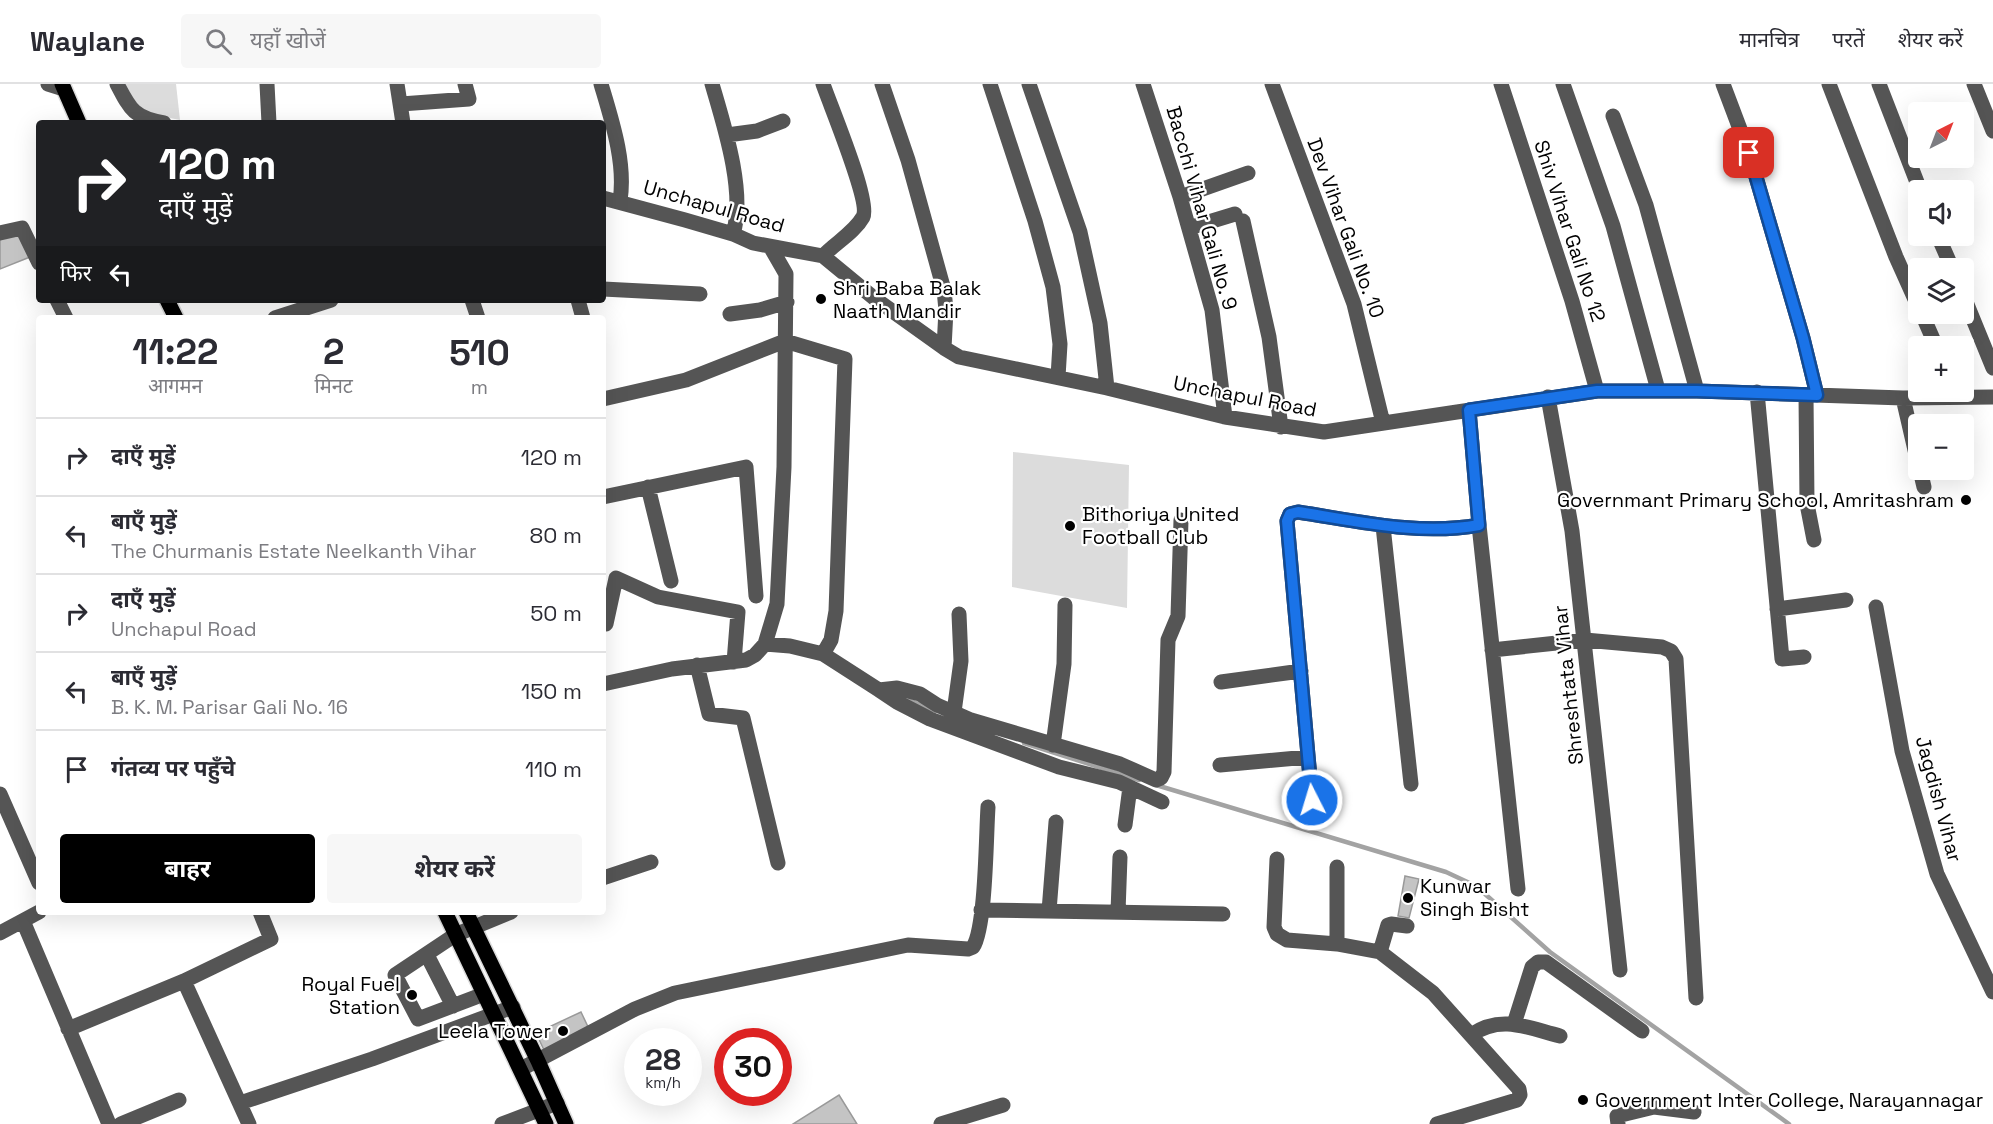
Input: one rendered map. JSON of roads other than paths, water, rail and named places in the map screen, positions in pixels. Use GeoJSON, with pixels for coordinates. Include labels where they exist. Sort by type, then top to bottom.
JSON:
{"type":"FeatureCollection","features":[{"type":"Feature","properties":{"kind":"main road"},"geometry":{"type":"LineString","coordinates":[[63,87],[78,120]]}},
{"type":"Feature","properties":{"kind":"main road"},"geometry":{"type":"LineString","coordinates":[[446,915],[543,1117]]}},
{"type":"Feature","properties":{"kind":"main road"},"geometry":{"type":"LineString","coordinates":[[467,915],[513,1007],[566,1124]]}},
{"type":"Feature","properties":{"kind":"street"},"geometry":{"type":"LineString","coordinates":[[48,84],[63,87]]}},
{"type":"Feature","properties":{"kind":"street"},"geometry":{"type":"LineString","coordinates":[[117,84],[129,108],[138,116],[153,120]]}},
{"type":"Feature","properties":{"kind":"street"},"geometry":{"type":"LineString","coordinates":[[267,84],[269,120]]}},
{"type":"Feature","properties":{"kind":"street"},"geometry":{"type":"LineString","coordinates":[[397,84],[403,120]]}},
{"type":"Feature","properties":{"kind":"street"},"geometry":{"type":"LineString","coordinates":[[401,104],[470,99],[465,84]]}},
{"type":"Feature","properties":{"kind":"street"},"geometry":{"type":"LineString","coordinates":[[601,84],[619,154],[623,182],[620,201]]}},
{"type":"Feature","properties":{"kind":"street"},"geometry":{"type":"LineString","coordinates":[[712,84],[727,135],[737,196],[737,220],[733,234]]}},
{"type":"Feature","properties":{"kind":"street"},"geometry":{"type":"LineString","coordinates":[[822,256],[864,215],[859,182],[823,84]]}},
{"type":"Feature","properties":{"kind":"street"},"geometry":{"type":"LineString","coordinates":[[882,84],[908,160],[944,290],[946,310],[944,348]]}},
{"type":"Feature","properties":{"kind":"street"},"geometry":{"type":"LineString","coordinates":[[990,84],[1035,221],[1053,287],[1060,344],[1058,377]]}},
{"type":"Feature","properties":{"kind":"street"},"geometry":{"type":"LineString","coordinates":[[1029,84],[1080,232],[1100,323],[1107,388]]}},
{"type":"Feature","properties":{"kind":"street","name":"Bacchi Vihar Gali No. 9"},"geometry":{"type":"LineString","coordinates":[[1143,84],[1180,197],[1212,310],[1225,417]]}},
{"type":"Feature","properties":{"kind":"street","name":"Dev Vihar Gali No. 10"},"geometry":{"type":"LineString","coordinates":[[1272,84],[1354,304],[1383,423]]}},
{"type":"Feature","properties":{"kind":"street","name":"Shiv Vihar Gali No 12"},"geometry":{"type":"LineString","coordinates":[[1501,84],[1572,301],[1597,391]]}},
{"type":"Feature","properties":{"kind":"street"},"geometry":{"type":"LineString","coordinates":[[1563,84],[1612,226],[1658,390]]}},
{"type":"Feature","properties":{"kind":"street"},"geometry":{"type":"LineString","coordinates":[[1723,84],[1749,153],[1803,338],[1812,395],[1807,504],[1814,540]]}},
{"type":"Feature","properties":{"kind":"street"},"geometry":{"type":"LineString","coordinates":[[1829,84],[1908,284]]}},
{"type":"Feature","properties":{"kind":"street"},"geometry":{"type":"LineString","coordinates":[[1879,84],[1916,180]]}},
{"type":"Feature","properties":{"kind":"street"},"geometry":{"type":"LineString","coordinates":[[1974,84],[1993,131]]}},
{"type":"Feature","properties":{"kind":"street"},"geometry":{"type":"LineString","coordinates":[[1613,116],[1646,205],[1697,391]]}},
{"type":"Feature","properties":{"kind":"street"},"geometry":{"type":"LineString","coordinates":[[727,135],[757,131],[783,121]]}},
{"type":"Feature","properties":{"kind":"street"},"geometry":{"type":"LineString","coordinates":[[1180,197],[1248,173]]}},
{"type":"Feature","properties":{"kind":"street","name":"Unchapul Road"},"geometry":{"type":"LineString","coordinates":[[606,199],[733,234],[771,248],[803,251],[822,256],[874,298],[959,357],[1107,388],[1225,417],[1281,427],[1324,432],[1597,391],[1757,392],[1908,398]]}},
{"type":"Feature","properties":{"kind":"street"},"geometry":{"type":"LineString","coordinates":[[1189,228],[1239,217],[1269,337],[1281,427]]}},
{"type":"Feature","properties":{"kind":"street"},"geometry":{"type":"LineString","coordinates":[[0,233],[22,228],[36,257]]}},
{"type":"Feature","properties":{"kind":"street"},"geometry":{"type":"LineString","coordinates":[[606,683],[672,669],[746,660],[755,655],[765,644],[777,604],[784,467],[786,274],[771,248]]}},
{"type":"Feature","properties":{"kind":"street"},"geometry":{"type":"LineString","coordinates":[[606,290],[699,294]]}},
{"type":"Feature","properties":{"kind":"street"},"geometry":{"type":"LineString","coordinates":[[730,314],[760,310],[786,302]]}},
{"type":"Feature","properties":{"kind":"street"},"geometry":{"type":"LineString","coordinates":[[284,315],[322,303]]}},
{"type":"Feature","properties":{"kind":"street"},"geometry":{"type":"LineString","coordinates":[[1974,321],[1993,368]]}},
{"type":"Feature","properties":{"kind":"street"},"geometry":{"type":"LineString","coordinates":[[606,395],[686,380],[785,341],[844,358],[836,611],[831,640],[823,654]]}},
{"type":"Feature","properties":{"kind":"street"},"geometry":{"type":"LineString","coordinates":[[1757,392],[1782,659],[1804,657]]}},
{"type":"Feature","properties":{"kind":"street","name":"Unchapul Road"},"geometry":{"type":"LineString","coordinates":[[1974,396],[1993,397]]}},
{"type":"Feature","properties":{"kind":"street","name":"Shreshtata Vihar"},"geometry":{"type":"LineString","coordinates":[[1548,397],[1572,531],[1620,970]]}},
{"type":"Feature","properties":{"kind":"street"},"geometry":{"type":"LineString","coordinates":[[1903,398],[1908,420]]}},
{"type":"Feature","properties":{"kind":"street"},"geometry":{"type":"LineString","coordinates":[[1469,410],[1518,889]]}},
{"type":"Feature","properties":{"kind":"street"},"geometry":{"type":"LineString","coordinates":[[606,496],[746,467],[756,596]]}},
{"type":"Feature","properties":{"kind":"street"},"geometry":{"type":"LineString","coordinates":[[1922,480],[1924,487]]}},
{"type":"Feature","properties":{"kind":"street"},"geometry":{"type":"LineString","coordinates":[[648,487],[671,581]]}},
{"type":"Feature","properties":{"kind":"street"},"geometry":{"type":"LineString","coordinates":[[1312,800],[1287,521],[1290,514],[1298,512],[1383,525],[1454,530],[1479,525]]}},
{"type":"Feature","properties":{"kind":"street"},"geometry":{"type":"LineString","coordinates":[[879,690],[897,688],[920,694],[954,712],[1003,731],[1120,764],[1156,780],[1161,778],[1164,772],[1168,640],[1178,616],[1181,520]]}},
{"type":"Feature","properties":{"kind":"street"},"geometry":{"type":"LineString","coordinates":[[1383,525],[1411,784]]}},
{"type":"Feature","properties":{"kind":"street"},"geometry":{"type":"LineString","coordinates":[[606,624],[616,578],[658,597],[738,612],[734,662]]}},
{"type":"Feature","properties":{"kind":"street"},"geometry":{"type":"LineString","coordinates":[[1777,609],[1846,600]]}},
{"type":"Feature","properties":{"kind":"street"},"geometry":{"type":"LineString","coordinates":[[1053,745],[1064,664],[1065,605]]}},
{"type":"Feature","properties":{"kind":"street","name":"Jagdish Vihar"},"geometry":{"type":"LineString","coordinates":[[1876,607],[1902,751],[1937,874],[1993,992]]}},
{"type":"Feature","properties":{"kind":"street"},"geometry":{"type":"LineString","coordinates":[[954,712],[961,661],[960,614]]}},
{"type":"Feature","properties":{"kind":"street"},"geometry":{"type":"LineString","coordinates":[[1492,650],[1585,640],[1662,647],[1671,651],[1676,659],[1696,998]]}},
{"type":"Feature","properties":{"kind":"street"},"geometry":{"type":"LineString","coordinates":[[765,644],[790,646],[823,654],[897,702],[959,730],[1059,767],[1119,782],[1162,802]]}},
{"type":"Feature","properties":{"kind":"street"},"geometry":{"type":"LineString","coordinates":[[698,665],[709,714],[743,718],[778,863]]}},
{"type":"Feature","properties":{"kind":"street"},"geometry":{"type":"LineString","coordinates":[[1221,682],[1300,670]]}},
{"type":"Feature","properties":{"kind":"street"},"geometry":{"type":"LineString","coordinates":[[1220,765],[1308,757]]}},
{"type":"Feature","properties":{"kind":"street"},"geometry":{"type":"LineString","coordinates":[[1125,825],[1130,787]]}},
{"type":"Feature","properties":{"kind":"street"},"geometry":{"type":"LineString","coordinates":[[0,794],[36,876]]}},
{"type":"Feature","properties":{"kind":"street"},"geometry":{"type":"LineString","coordinates":[[521,1069],[635,1009],[675,993],[908,945],[968,949],[973,947],[977,941],[981,910],[988,807]]}},
{"type":"Feature","properties":{"kind":"street"},"geometry":{"type":"LineString","coordinates":[[1049,911],[1056,822]]}},
{"type":"Feature","properties":{"kind":"street"},"geometry":{"type":"LineString","coordinates":[[1118,912],[1120,857]]}},
{"type":"Feature","properties":{"kind":"street"},"geometry":{"type":"LineString","coordinates":[[1276,859],[1274,927],[1277,934],[1287,940],[1337,944],[1380,952],[1433,993],[1520,1089],[1517,1100],[1437,1124]]}},
{"type":"Feature","properties":{"kind":"street"},"geometry":{"type":"LineString","coordinates":[[606,877],[651,862]]}},
{"type":"Feature","properties":{"kind":"street"},"geometry":{"type":"LineString","coordinates":[[1337,867],[1337,944]]}},
{"type":"Feature","properties":{"kind":"street"},"geometry":{"type":"LineString","coordinates":[[981,910],[1223,914]]}},
{"type":"Feature","properties":{"kind":"street"},"geometry":{"type":"LineString","coordinates":[[0,933],[36,914]]}},
{"type":"Feature","properties":{"kind":"street"},"geometry":{"type":"LineString","coordinates":[[68,1029],[184,981],[271,939],[261,915]]}},
{"type":"Feature","properties":{"kind":"street"},"geometry":{"type":"LineString","coordinates":[[484,994],[420,1020],[416,1018],[396,975],[455,935],[503,915]]}},
{"type":"Feature","properties":{"kind":"street"},"geometry":{"type":"LineString","coordinates":[[23,921],[110,1124]]}},
{"type":"Feature","properties":{"kind":"street"},"geometry":{"type":"LineString","coordinates":[[1380,952],[1388,925],[1407,926]]}},
{"type":"Feature","properties":{"kind":"street"},"geometry":{"type":"LineString","coordinates":[[427,955],[453,1006]]}},
{"type":"Feature","properties":{"kind":"street"},"geometry":{"type":"LineString","coordinates":[[1514,1024],[1532,967],[1538,962],[1545,962],[1642,1031]]}},
{"type":"Feature","properties":{"kind":"street"},"geometry":{"type":"LineString","coordinates":[[184,981],[249,1124]]}},
{"type":"Feature","properties":{"kind":"street"},"geometry":{"type":"LineString","coordinates":[[240,1103],[513,1007]]}},
{"type":"Feature","properties":{"kind":"street"},"geometry":{"type":"LineString","coordinates":[[1471,1035],[1491,1024],[1514,1024],[1560,1036]]}},
{"type":"Feature","properties":{"kind":"street"},"geometry":{"type":"LineString","coordinates":[[121,1124],[179,1100]]}},
{"type":"Feature","properties":{"kind":"street"},"geometry":{"type":"LineString","coordinates":[[502,1124],[543,1117],[557,1103]]}},
{"type":"Feature","properties":{"kind":"street"},"geometry":{"type":"LineString","coordinates":[[941,1124],[1004,1105]]}},
{"type":"Feature","properties":{"kind":"street"},"geometry":{"type":"LineString","coordinates":[[1618,1124],[1617,1116],[1654,1107],[1694,1112]]}},
{"type":"Feature","properties":{"kind":"waterway"},"geometry":{"type":"LineString","coordinates":[[909,700],[935,711]]}},
{"type":"Feature","properties":{"kind":"waterway"},"geometry":{"type":"LineString","coordinates":[[1024,743],[1139,780]]}},
{"type":"Feature","properties":{"kind":"waterway"},"geometry":{"type":"LineString","coordinates":[[1156,785],[1446,872],[1476,886],[1550,952],[1789,1124]]}},
{"type":"Feature","properties":{"kind":"place","name":"Shri Baba Balak Naath Mandir"},"geometry":{"type":"Point","coordinates":[821,299]}},
{"type":"Feature","properties":{"kind":"place","name":"Governmant Primary School, Amritashram"},"geometry":{"type":"Point","coordinates":[1966,500]}},
{"type":"Feature","properties":{"kind":"place","name":"Bithoriya United Football Club"},"geometry":{"type":"Point","coordinates":[1070,526]}},
{"type":"Feature","properties":{"kind":"place","name":"Kunwar Singh Bisht"},"geometry":{"type":"Point","coordinates":[1408,898]}},
{"type":"Feature","properties":{"kind":"place","name":"Royal Fuel Station"},"geometry":{"type":"Point","coordinates":[412,995]}},
{"type":"Feature","properties":{"kind":"place","name":"Leela Tower"},"geometry":{"type":"Point","coordinates":[563,1031]}},
{"type":"Feature","properties":{"kind":"place","name":"Government Inter College, Narayannagar"},"geometry":{"type":"Point","coordinates":[1583,1100]}}]}
